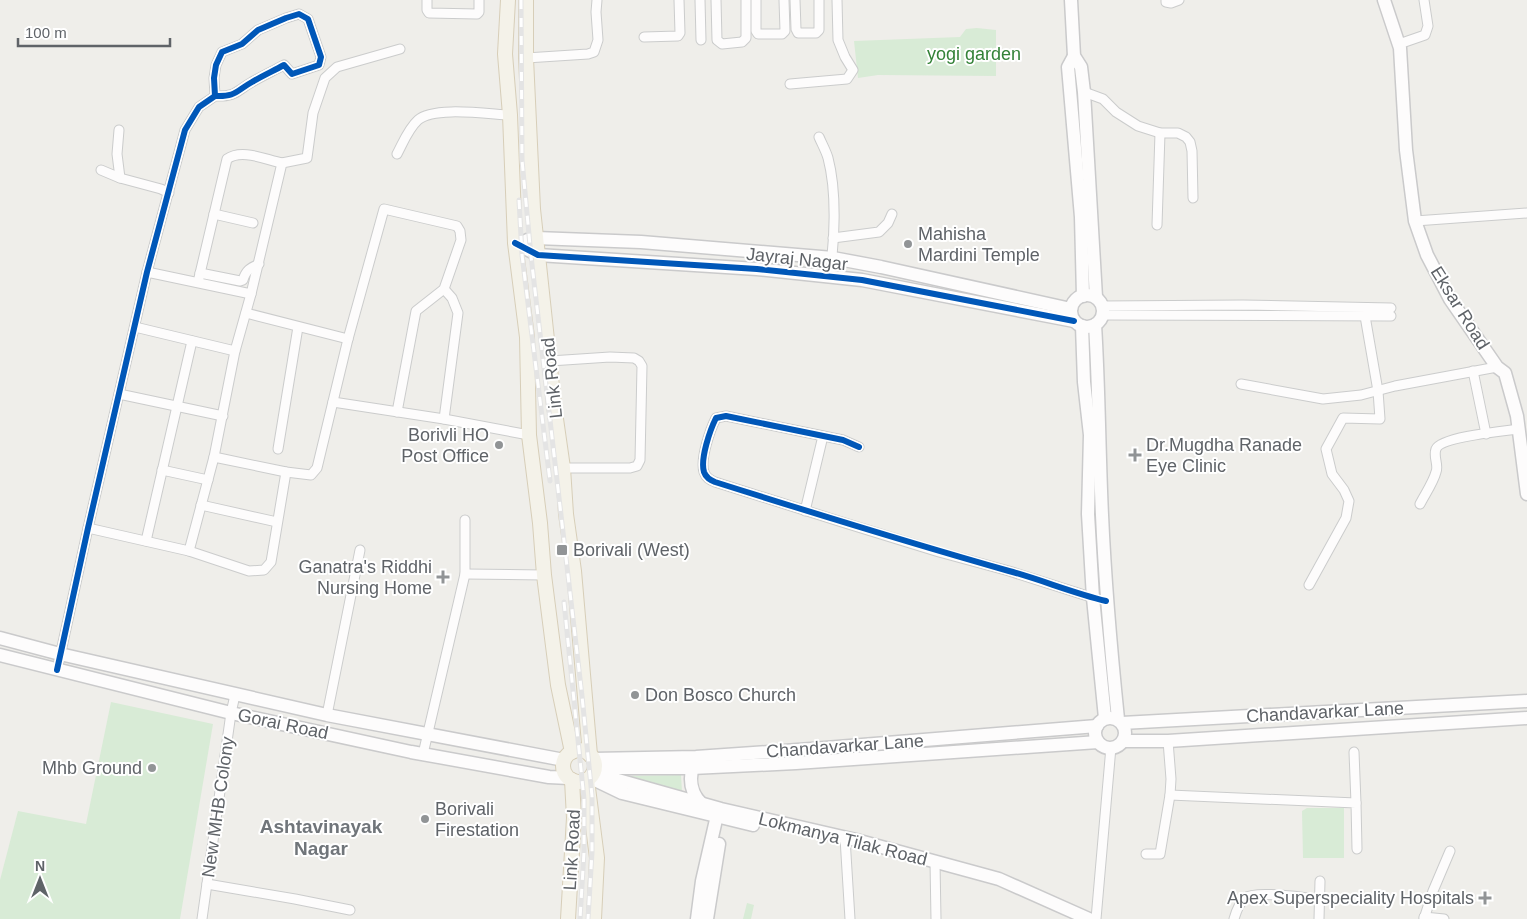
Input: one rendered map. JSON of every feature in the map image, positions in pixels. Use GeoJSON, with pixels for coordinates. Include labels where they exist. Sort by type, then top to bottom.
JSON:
{"type":"FeatureCollection","features":[{"type":"Feature","properties":{"kind":"main road","name":"Link Road"},"geometry":{"type":"LineString","coordinates":[[508,0],[505,54],[510,115],[515,243],[527,336],[529,435],[544,575],[568,756]]}},
{"type":"Feature","properties":{"kind":"main road","name":"Link Road"},"geometry":{"type":"LineString","coordinates":[[526,0],[526,58],[533,209],[554,405],[563,468],[566,514],[574,571],[592,769],[597,858],[594,919]]}},
{"type":"Feature","properties":{"kind":"main road"},"geometry":{"type":"LineString","coordinates":[[582,750],[592,769],[577,782],[570,779],[564,770],[568,756],[582,750]]}},
{"type":"Feature","properties":{"kind":"main road","name":"Link Road"},"geometry":{"type":"LineString","coordinates":[[568,919],[574,818],[570,779]]}},
{"type":"Feature","properties":{"kind":"street"},"geometry":{"type":"LineString","coordinates":[[427,0],[427,10],[430,13],[477,14],[479,12],[478,0]]}},
{"type":"Feature","properties":{"kind":"street"},"geometry":{"type":"LineString","coordinates":[[526,58],[594,52],[598,40],[597,0]]}},
{"type":"Feature","properties":{"kind":"street"},"geometry":{"type":"LineString","coordinates":[[644,37],[678,36],[680,33],[679,0]]}},
{"type":"Feature","properties":{"kind":"street"},"geometry":{"type":"LineString","coordinates":[[700,0],[701,40]]}},
{"type":"Feature","properties":{"kind":"street"},"geometry":{"type":"LineString","coordinates":[[716,0],[717,40],[722,44],[742,42],[746,38],[746,0]]}},
{"type":"Feature","properties":{"kind":"street"},"geometry":{"type":"LineString","coordinates":[[756,0],[756,31],[758,34],[782,34],[785,31],[784,0]]}},
{"type":"Feature","properties":{"kind":"street"},"geometry":{"type":"LineString","coordinates":[[795,0],[796,29],[798,33],[816,33],[819,30],[819,0]]}},
{"type":"Feature","properties":{"kind":"street"},"geometry":{"type":"LineString","coordinates":[[790,84],[846,79],[853,70],[845,58],[838,40],[837,0]]}},
{"type":"Feature","properties":{"kind":"street"},"geometry":{"type":"LineString","coordinates":[[1071,0],[1074,56],[1081,67],[1084,92],[1088,312],[1084,382],[1094,421]]}},
{"type":"Feature","properties":{"kind":"street"},"geometry":{"type":"LineString","coordinates":[[1166,0],[1166,2],[1171,3],[1179,0]]}},
{"type":"Feature","properties":{"kind":"street","name":"Eksar Road"},"geometry":{"type":"LineString","coordinates":[[1384,0],[1399,44],[1406,150],[1415,221],[1426,255],[1450,299],[1497,367],[1505,373],[1517,416],[1527,494]]}},
{"type":"Feature","properties":{"kind":"street"},"geometry":{"type":"LineString","coordinates":[[1399,44],[1425,35],[1428,26],[1424,0]]}},
{"type":"Feature","properties":{"kind":"street"},"geometry":{"type":"LineString","coordinates":[[57,670],[147,272],[186,130],[199,107],[215,96],[227,96],[241,90],[250,83],[284,65],[292,74],[319,65],[321,57],[308,19],[299,14],[286,18],[258,30],[242,44],[222,52],[216,65],[214,78],[215,96]]}},
{"type":"Feature","properties":{"kind":"street"},"geometry":{"type":"LineString","coordinates":[[198,282],[228,159],[233,155],[243,154],[282,164],[307,158],[313,113],[325,78],[337,67],[400,49]]}},
{"type":"Feature","properties":{"kind":"street"},"geometry":{"type":"LineString","coordinates":[[1074,56],[1068,67],[1086,210]]}},
{"type":"Feature","properties":{"kind":"street"},"geometry":{"type":"LineString","coordinates":[[1084,92],[1103,99],[1116,112],[1138,126],[1160,133],[1178,133],[1186,137],[1190,142],[1192,151],[1193,198]]}},
{"type":"Feature","properties":{"kind":"street"},"geometry":{"type":"LineString","coordinates":[[398,154],[404,139],[418,120],[430,114],[459,112],[510,115]]}},
{"type":"Feature","properties":{"kind":"street"},"geometry":{"type":"LineString","coordinates":[[119,130],[117,154],[120,178]]}},
{"type":"Feature","properties":{"kind":"street"},"geometry":{"type":"LineString","coordinates":[[1157,225],[1160,133]]}},
{"type":"Feature","properties":{"kind":"street"},"geometry":{"type":"LineString","coordinates":[[819,137],[828,157],[834,210],[832,258],[829,277]]}},
{"type":"Feature","properties":{"kind":"street"},"geometry":{"type":"LineString","coordinates":[[189,551],[214,456],[235,351],[252,294],[282,164]]}},
{"type":"Feature","properties":{"kind":"street"},"geometry":{"type":"LineString","coordinates":[[101,170],[169,193]]}},
{"type":"Feature","properties":{"kind":"street"},"geometry":{"type":"LineString","coordinates":[[214,456],[286,472],[311,475],[317,468],[348,339],[384,209],[458,226],[461,240],[444,289],[416,311],[397,412]]}},
{"type":"Feature","properties":{"kind":"street"},"geometry":{"type":"LineString","coordinates":[[214,214],[253,223]]}},
{"type":"Feature","properties":{"kind":"street"},"geometry":{"type":"LineString","coordinates":[[833,238],[878,232],[888,223],[892,214]]}},
{"type":"Feature","properties":{"kind":"street"},"geometry":{"type":"LineString","coordinates":[[1415,221],[1527,214]]}},
{"type":"Feature","properties":{"kind":"street","name":"Jayraj Nagar"},"geometry":{"type":"LineString","coordinates":[[515,243],[536,238],[642,242],[832,258],[882,267],[1088,312]]}},
{"type":"Feature","properties":{"kind":"street","name":"Jayraj Nagar"},"geometry":{"type":"LineString","coordinates":[[515,243],[538,255],[757,269],[862,280],[1088,312]]}},
{"type":"Feature","properties":{"kind":"street"},"geometry":{"type":"LineString","coordinates":[[200,273],[240,281],[243,280],[249,268],[258,264]]}},
{"type":"Feature","properties":{"kind":"street"},"geometry":{"type":"LineString","coordinates":[[147,272],[252,294]]}},
{"type":"Feature","properties":{"kind":"street"},"geometry":{"type":"LineString","coordinates":[[444,289],[452,298],[458,313],[444,419]]}},
{"type":"Feature","properties":{"kind":"street"},"geometry":{"type":"LineString","coordinates":[[1088,312],[1237,305],[1391,312],[1365,316],[1348,311],[1237,315],[1153,310]]}},
{"type":"Feature","properties":{"kind":"street"},"geometry":{"type":"LineString","coordinates":[[1237,305],[1237,315]]}},
{"type":"Feature","properties":{"kind":"street"},"geometry":{"type":"LineString","coordinates":[[1261,306],[1261,315]]}},
{"type":"Feature","properties":{"kind":"street"},"geometry":{"type":"LineString","coordinates":[[1088,312],[1098,382],[1094,421],[1095,464],[1102,514],[1106,601],[1104,638],[1111,722]]}},
{"type":"Feature","properties":{"kind":"street"},"geometry":{"type":"LineString","coordinates":[[246,313],[348,339]]}},
{"type":"Feature","properties":{"kind":"street"},"geometry":{"type":"LineString","coordinates":[[1309,585],[1346,518],[1349,501],[1344,490],[1332,474],[1326,450],[1343,418],[1380,420],[1378,391],[1365,316]]}},
{"type":"Feature","properties":{"kind":"street"},"geometry":{"type":"LineString","coordinates":[[135,327],[235,351]]}},
{"type":"Feature","properties":{"kind":"street"},"geometry":{"type":"LineString","coordinates":[[278,449],[298,327]]}},
{"type":"Feature","properties":{"kind":"street"},"geometry":{"type":"LineString","coordinates":[[146,541],[192,341]]}},
{"type":"Feature","properties":{"kind":"street"},"geometry":{"type":"LineString","coordinates":[[550,361],[610,357],[634,358],[639,360],[642,366],[640,460],[637,466],[630,468],[563,468]]}},
{"type":"Feature","properties":{"kind":"street"},"geometry":{"type":"LineString","coordinates":[[1241,384],[1323,399],[1361,395],[1497,367]]}},
{"type":"Feature","properties":{"kind":"street"},"geometry":{"type":"LineString","coordinates":[[1473,371],[1486,434]]}},
{"type":"Feature","properties":{"kind":"street"},"geometry":{"type":"LineString","coordinates":[[1084,382],[1098,382]]}},
{"type":"Feature","properties":{"kind":"street"},"geometry":{"type":"LineString","coordinates":[[119,394],[223,416]]}},
{"type":"Feature","properties":{"kind":"street"},"geometry":{"type":"LineString","coordinates":[[333,402],[444,419],[529,435]]}},
{"type":"Feature","properties":{"kind":"street"},"geometry":{"type":"LineString","coordinates":[[859,447],[843,440],[726,416],[716,418],[712,426],[703,464],[704,473],[708,479],[805,511],[1106,601]]}},
{"type":"Feature","properties":{"kind":"street"},"geometry":{"type":"LineString","coordinates":[[1420,504],[1437,471],[1435,452],[1438,446],[1444,442],[1465,437],[1518,429]]}},
{"type":"Feature","properties":{"kind":"street"},"geometry":{"type":"LineString","coordinates":[[805,511],[823,436]]}},
{"type":"Feature","properties":{"kind":"street"},"geometry":{"type":"LineString","coordinates":[[1095,464],[1088,514],[1093,598],[1104,638]]}},
{"type":"Feature","properties":{"kind":"street"},"geometry":{"type":"LineString","coordinates":[[162,470],[208,480]]}},
{"type":"Feature","properties":{"kind":"street"},"geometry":{"type":"LineString","coordinates":[[88,528],[189,551],[248,571],[264,570],[271,562],[286,472]]}},
{"type":"Feature","properties":{"kind":"street"},"geometry":{"type":"LineString","coordinates":[[201,505],[277,522]]}},
{"type":"Feature","properties":{"kind":"street"},"geometry":{"type":"LineString","coordinates":[[1088,514],[1102,514]]}},
{"type":"Feature","properties":{"kind":"street"},"geometry":{"type":"LineString","coordinates":[[423,754],[465,574],[465,520]]}},
{"type":"Feature","properties":{"kind":"street"},"geometry":{"type":"LineString","coordinates":[[326,715],[360,550]]}},
{"type":"Feature","properties":{"kind":"street"},"geometry":{"type":"LineString","coordinates":[[465,574],[544,575]]}},
{"type":"Feature","properties":{"kind":"street","name":"Gorai Road"},"geometry":{"type":"LineString","coordinates":[[0,638],[60,654],[326,715],[427,734],[568,756]]}},
{"type":"Feature","properties":{"kind":"street","name":"Gorai Road"},"geometry":{"type":"LineString","coordinates":[[0,655],[230,713],[423,754],[549,777],[570,779]]}},
{"type":"Feature","properties":{"kind":"street","name":"New MHB Colony"},"geometry":{"type":"LineString","coordinates":[[202,919],[230,713],[235,695]]}},
{"type":"Feature","properties":{"kind":"street","name":"Chandavarkar Lane"},"geometry":{"type":"LineString","coordinates":[[694,763],[834,747],[1111,722],[1527,701]]}},
{"type":"Feature","properties":{"kind":"street","name":"Chandavarkar Lane"},"geometry":{"type":"LineString","coordinates":[[1123,741],[1168,741],[1527,718]]}},
{"type":"Feature","properties":{"kind":"street"},"geometry":{"type":"LineString","coordinates":[[1111,722],[1125,729],[1126,735],[1119,745],[1111,748],[1103,746],[1098,742],[1095,731],[1111,722]]}},
{"type":"Feature","properties":{"kind":"street"},"geometry":{"type":"LineString","coordinates":[[1146,854],[1160,854],[1170,795],[1171,779],[1168,741]]}},
{"type":"Feature","properties":{"kind":"street","name":"Chandavarkar Lane"},"geometry":{"type":"LineString","coordinates":[[592,769],[694,763],[806,762],[1098,742]]}},
{"type":"Feature","properties":{"kind":"street"},"geometry":{"type":"LineString","coordinates":[[1096,919],[1111,748]]}},
{"type":"Feature","properties":{"kind":"street"},"geometry":{"type":"LineString","coordinates":[[1354,752],[1357,848]]}},
{"type":"Feature","properties":{"kind":"street"},"geometry":{"type":"LineString","coordinates":[[694,763],[691,784],[693,792],[701,803]]}},
{"type":"Feature","properties":{"kind":"street","name":"Lokmanya Tilak Road"},"geometry":{"type":"LineString","coordinates":[[592,769],[701,803],[721,814]]}},
{"type":"Feature","properties":{"kind":"street","name":"Lokmanya Tilak Road"},"geometry":{"type":"LineString","coordinates":[[592,769],[622,792],[846,842],[936,866],[998,879],[1089,919]]}},
{"type":"Feature","properties":{"kind":"street"},"geometry":{"type":"LineString","coordinates":[[1170,795],[1356,803]]}},
{"type":"Feature","properties":{"kind":"street"},"geometry":{"type":"LineString","coordinates":[[698,919],[702,880],[721,814]]}},
{"type":"Feature","properties":{"kind":"street"},"geometry":{"type":"LineString","coordinates":[[707,919],[721,814]]}},
{"type":"Feature","properties":{"kind":"street"},"geometry":{"type":"LineString","coordinates":[[846,842],[850,919]]}},
{"type":"Feature","properties":{"kind":"street"},"geometry":{"type":"LineString","coordinates":[[1444,919],[1424,918],[1450,851]]}},
{"type":"Feature","properties":{"kind":"street"},"geometry":{"type":"LineString","coordinates":[[936,866],[936,919]]}},
{"type":"Feature","properties":{"kind":"street","name":"Lokmanya Tilak Road"},"geometry":{"type":"LineString","coordinates":[[936,866],[1077,919]]}},
{"type":"Feature","properties":{"kind":"street"},"geometry":{"type":"LineString","coordinates":[[1319,919],[1320,881]]}},
{"type":"Feature","properties":{"kind":"street"},"geometry":{"type":"LineString","coordinates":[[207,884],[350,910]]}},
{"type":"Feature","properties":{"kind":"street"},"geometry":{"type":"LineString","coordinates":[[1234,919],[1237,910],[1245,898],[1258,894],[1319,899]]}},
{"type":"Feature","properties":{"kind":"green space","name":"yogi garden"},"geometry":{"type":"Polygon","coordinates":[[[966,29],[996,30],[996,76],[878,75],[858,78],[854,41],[960,37],[966,29]]]}},
{"type":"Feature","properties":{"kind":"green space","name":"Mhb Ground"},"geometry":{"type":"Polygon","coordinates":[[[111,702],[213,724],[180,919],[0,919],[0,880],[18,811],[86,824],[111,702]]]}},
{"type":"Feature","properties":{"kind":"green space"},"geometry":{"type":"Polygon","coordinates":[[[681,775],[682,791],[621,776],[681,775]]]}},
{"type":"Feature","properties":{"kind":"green space"},"geometry":{"type":"Polygon","coordinates":[[[1307,808],[1344,808],[1344,858],[1303,858],[1302,811],[1307,808]]]}},
{"type":"Feature","properties":{"kind":"green space"},"geometry":{"type":"Polygon","coordinates":[[[747,903],[754,905],[751,919],[743,919],[747,903]]]}},
{"type":"Feature","properties":{"kind":"railway"},"geometry":{"type":"LineString","coordinates":[[521,0],[522,160],[531,256],[592,796],[592,852],[588,919]]}},
{"type":"Feature","properties":{"kind":"railway"},"geometry":{"type":"LineString","coordinates":[[519,200],[522,255],[550,481]]}},
{"type":"Feature","properties":{"kind":"railway"},"geometry":{"type":"LineString","coordinates":[[564,602],[584,799],[584,852],[580,919]]}},
{"type":"Feature","properties":{"kind":"cycle path"},"geometry":{"type":"LineString","coordinates":[[57,670],[147,272],[185,130],[199,107],[215,96],[214,78],[216,65],[222,52],[242,44],[258,30],[286,18],[299,14],[308,19],[321,57],[319,65],[292,74],[284,65],[235,93],[227,96],[215,96]]}},
{"type":"Feature","properties":{"kind":"cycle path"},"geometry":{"type":"LineString","coordinates":[[515,243],[538,255],[757,269],[862,280],[1074,321]]}},
{"type":"Feature","properties":{"kind":"cycle path"},"geometry":{"type":"LineString","coordinates":[[859,447],[843,440],[726,416],[716,418],[706,445],[703,466],[706,476],[715,482],[1106,601]]}},
{"type":"Feature","properties":{"kind":"place","name":"Mahisha Mardini Temple"},"geometry":{"type":"Point","coordinates":[908,244]}},
{"type":"Feature","properties":{"kind":"place","name":"Borivli HO Post Office"},"geometry":{"type":"Point","coordinates":[499,445]}},
{"type":"Feature","properties":{"kind":"place","name":"Dr.Mugdha Ranade Eye Clinic"},"geometry":{"type":"Point","coordinates":[1135,455]}},
{"type":"Feature","properties":{"kind":"place","name":"Borivali (West)"},"geometry":{"type":"Point","coordinates":[562,550]}},
{"type":"Feature","properties":{"kind":"place","name":"Ganatra's Riddhi Nursing Home"},"geometry":{"type":"Point","coordinates":[443,577]}},
{"type":"Feature","properties":{"kind":"place","name":"Don Bosco Church"},"geometry":{"type":"Point","coordinates":[635,695]}},
{"type":"Feature","properties":{"kind":"place","name":"Mhb Ground"},"geometry":{"type":"Point","coordinates":[152,768]}},
{"type":"Feature","properties":{"kind":"place","name":"Borivali Firestation"},"geometry":{"type":"Point","coordinates":[425,819]}},
{"type":"Feature","properties":{"kind":"place","name":"Apex Superspeciality Hospitals"},"geometry":{"type":"Point","coordinates":[1485,898]}},
{"type":"Feature","properties":{"kind":"district","name":"Ashtavinayak Nagar"},"geometry":{"type":"Point","coordinates":[321,837]}}]}
